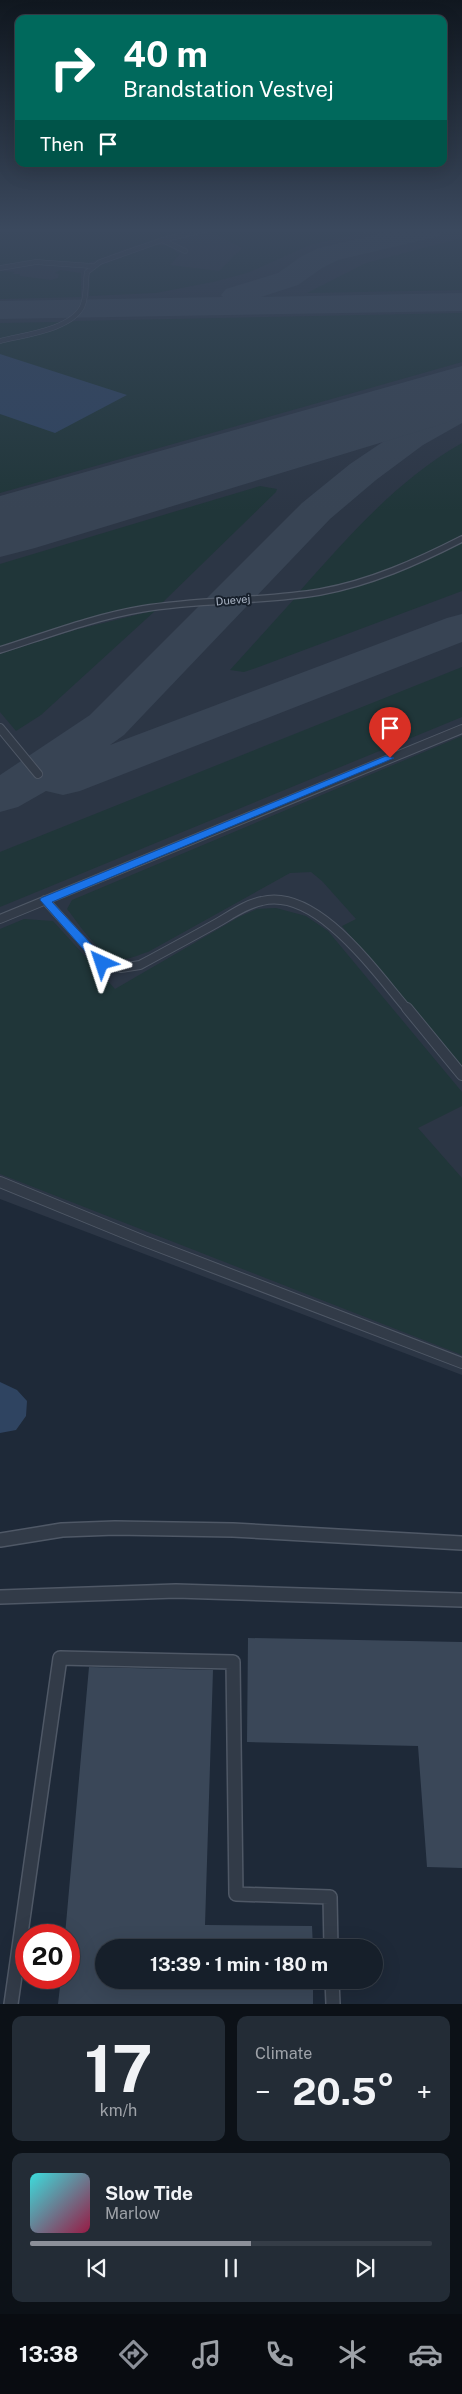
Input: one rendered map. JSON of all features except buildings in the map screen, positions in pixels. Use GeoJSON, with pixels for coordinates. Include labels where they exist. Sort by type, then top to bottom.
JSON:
{"type":"FeatureCollection","features":[{"type":"Feature","properties":{"kind":"lane"},"geometry":{"type":"LineString","coordinates":[[0,341],[61,324]]}},
{"type":"Feature","properties":{"kind":"lane","name":"Duevej"},"geometry":{"type":"LineString","coordinates":[[0,650],[83,624],[127,612],[160,606],[320,592],[378,577],[462,539]]}},
{"type":"Feature","properties":{"kind":"lane"},"geometry":{"type":"LineString","coordinates":[[0,728],[38,774]]}},
{"type":"Feature","properties":{"kind":"lane"},"geometry":{"type":"LineString","coordinates":[[0,919],[462,729]]}},
{"type":"Feature","properties":{"kind":"lane"},"geometry":{"type":"LineString","coordinates":[[45,900],[102,963],[112,968],[124,969],[140,965],[251,904],[267,898],[299,903],[323,918],[349,943],[431,1034],[462,1075]]}},
{"type":"Feature","properties":{"kind":"lane"},"geometry":{"type":"LineString","coordinates":[[0,1182],[144,1241],[462,1363]]}},
{"type":"Feature","properties":{"kind":"lane"},"geometry":{"type":"LineString","coordinates":[[0,1540],[62,1530],[115,1528],[233,1530],[411,1538],[462,1543]]}},
{"type":"Feature","properties":{"kind":"lane"},"geometry":{"type":"LineString","coordinates":[[0,1597],[176,1591],[462,1600]]}},
{"type":"Feature","properties":{"kind":"lane"},"geometry":{"type":"LineString","coordinates":[[11,2004],[60,1658],[233,1662],[236,1894],[330,1897],[331,1939]]}},
{"type":"Feature","properties":{"kind":"lane"},"geometry":{"type":"LineString","coordinates":[[332,1989],[333,2004]]}},
{"type":"Feature","properties":{"kind":"shaded area"},"geometry":{"type":"Polygon","coordinates":[[[0,324],[462,324],[462,1375],[0,1199],[0,324]]]}},
{"type":"Feature","properties":{"kind":"green space"},"geometry":{"type":"Polygon","coordinates":[[[0,324],[57,324],[49,327],[0,339],[0,324]]]}},
{"type":"Feature","properties":{"kind":"green space"},"geometry":{"type":"Polygon","coordinates":[[[66,324],[462,324],[462,362],[0,493],[0,343],[66,324]]]}},
{"type":"Feature","properties":{"kind":"green space"},"geometry":{"type":"Polygon","coordinates":[[[462,443],[462,536],[403,564],[383,571],[342,583],[299,592],[374,511],[416,474],[462,443]]]}},
{"type":"Feature","properties":{"kind":"green space"},"geometry":{"type":"Polygon","coordinates":[[[260,486],[277,489],[162,603],[116,612],[0,647],[0,564],[260,486]]]}},
{"type":"Feature","properties":{"kind":"green space"},"geometry":{"type":"Polygon","coordinates":[[[462,543],[462,591],[253,669],[244,672],[230,670],[296,597],[318,595],[360,585],[402,570],[462,543]]]}},
{"type":"Feature","properties":{"kind":"green space"},"geometry":{"type":"Polygon","coordinates":[[[156,610],[41,715],[16,731],[0,712],[0,654],[75,630],[156,610]]]}},
{"type":"Feature","properties":{"kind":"green space"},"geometry":{"type":"Polygon","coordinates":[[[462,667],[462,717],[0,907],[0,852],[462,667]]]}},
{"type":"Feature","properties":{"kind":"green space"},"geometry":{"type":"Polygon","coordinates":[[[462,736],[462,1068],[342,926],[356,919],[322,881],[311,872],[290,873],[148,952],[125,959],[108,955],[100,949],[67,909],[72,900],[462,736]]]}},
{"type":"Feature","properties":{"kind":"green space"},"geometry":{"type":"Polygon","coordinates":[[[276,908],[306,916],[328,931],[462,1092],[462,1106],[418,1128],[462,1178],[462,1355],[0,1174],[0,929],[24,919],[53,921],[115,989],[239,917],[257,909],[276,908]]]}},
{"type":"Feature","properties":{"kind":"water"},"geometry":{"type":"Polygon","coordinates":[[[0,354],[127,395],[55,433],[0,414],[0,354]]]}},
{"type":"Feature","properties":{"kind":"water"},"geometry":{"type":"Polygon","coordinates":[[[0,1382],[17,1390],[27,1401],[26,1416],[16,1430],[0,1433],[0,1382]]]}},
{"type":"Feature","properties":{"kind":"taxiway"},"geometry":{"type":"LineString","coordinates":[[0,796],[26,782],[107,725],[316,511],[363,472],[411,438],[462,409]]}},
{"type":"Feature","properties":{"kind":"taxiway"},"geometry":{"type":"LineString","coordinates":[[0,525],[13,523]]}},
{"type":"Feature","properties":{"kind":"taxiway"},"geometry":{"type":"LineString","coordinates":[[63,780],[462,627]]}},
{"type":"Feature","properties":{"kind":"runway"},"geometry":{"type":"LineString","coordinates":[[0,527],[462,391]]}},
{"type":"Feature","properties":{"kind":"route"},"geometry":{"type":"LineString","coordinates":[[102,963],[45,900],[390,758]]}}]}
